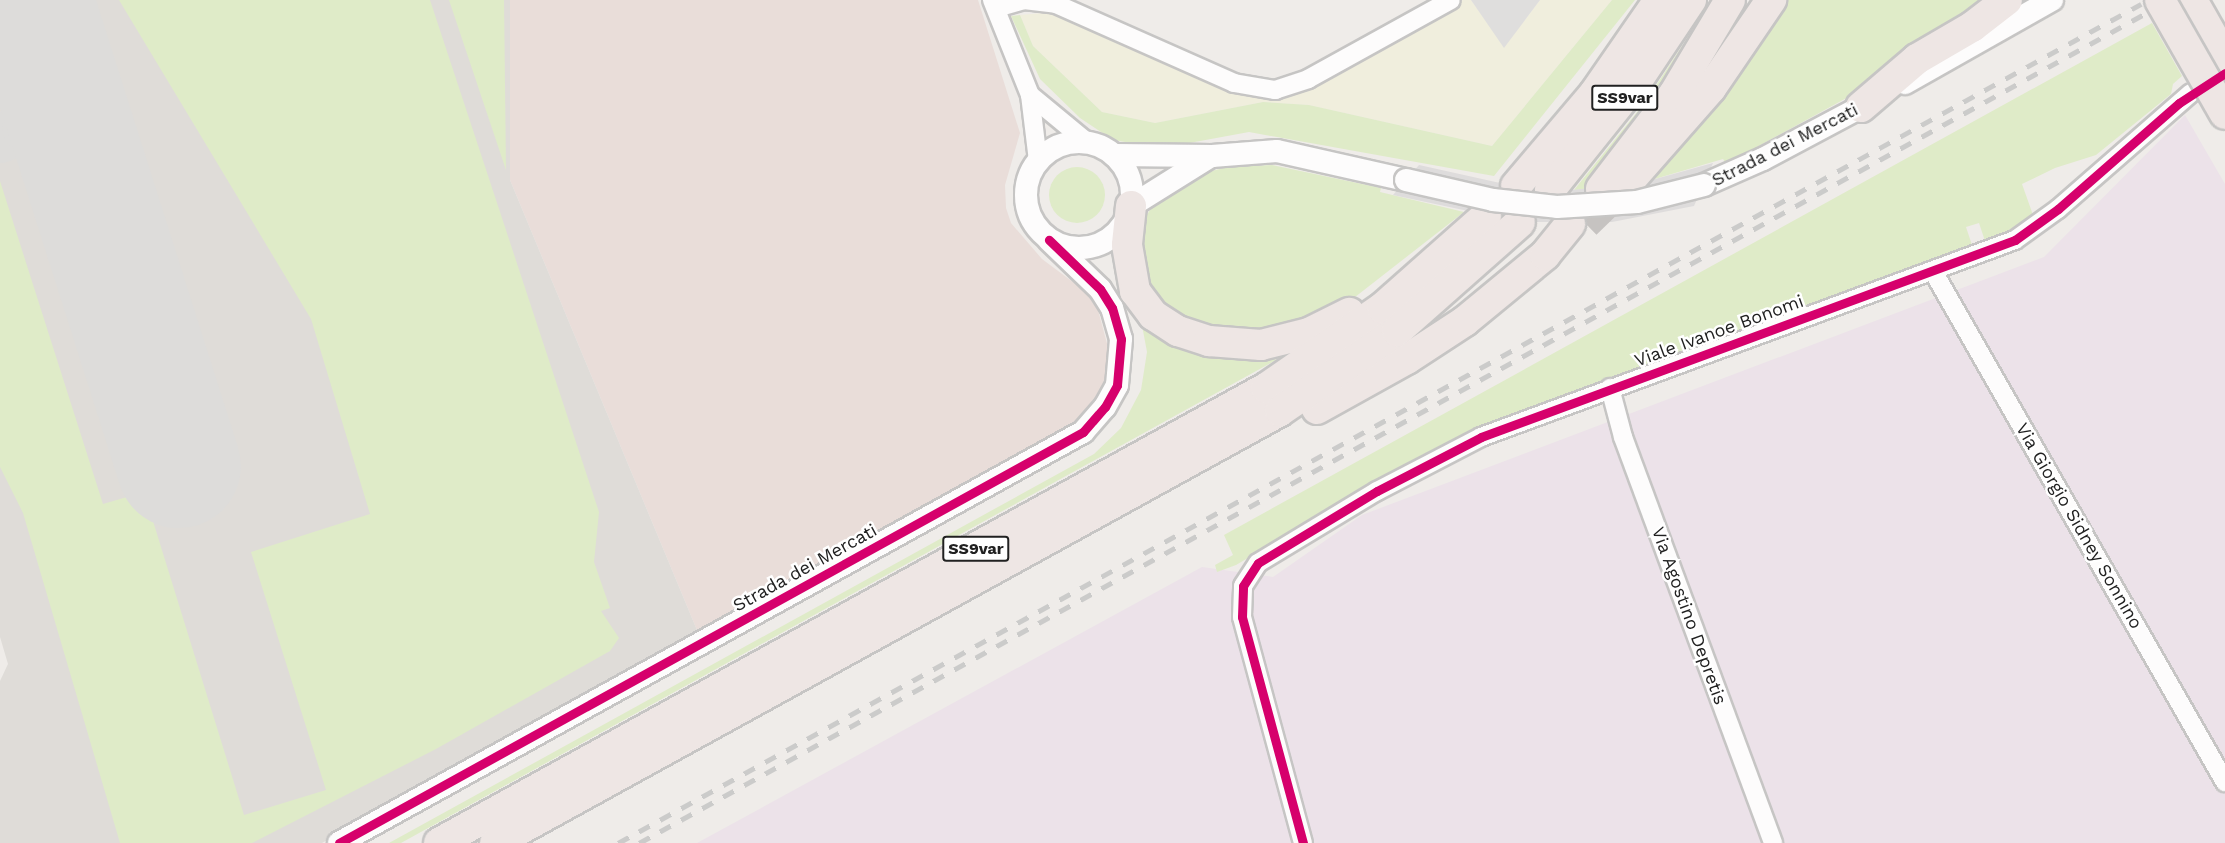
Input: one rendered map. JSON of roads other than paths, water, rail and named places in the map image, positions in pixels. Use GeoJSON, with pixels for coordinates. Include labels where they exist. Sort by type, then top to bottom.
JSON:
{"type":"FeatureCollection","features":[{"type":"Feature","properties":{"kind":"highway","name":"SS9var"},"geometry":{"type":"LineString","coordinates":[[1516,186],[1594,94],[1659,0]]}},
{"type":"Feature","properties":{"kind":"highway","name":"SS9var"},"geometry":{"type":"LineString","coordinates":[[1550,189],[1635,84],[1691,0]]}},
{"type":"Feature","properties":{"kind":"highway"},"geometry":{"type":"LineString","coordinates":[[1730,0],[1674,94],[1613,187],[1711,88],[1771,0]]}},
{"type":"Feature","properties":{"kind":"highway"},"geometry":{"type":"LineString","coordinates":[[1861,107],[1917,59],[1972,27],[2007,0]]}},
{"type":"Feature","properties":{"kind":"highway"},"geometry":{"type":"LineString","coordinates":[[2160,0],[2225,114]]}},
{"type":"Feature","properties":{"kind":"highway"},"geometry":{"type":"LineString","coordinates":[[2192,0],[2225,58]]}},
{"type":"Feature","properties":{"kind":"highway","name":"SS9var"},"geometry":{"type":"LineString","coordinates":[[439,843],[1257,393],[1382,308],[1486,216],[1330,325],[1282,342],[1246,345],[1188,336],[1160,320],[1143,305],[1128,266],[1128,214]]}},
{"type":"Feature","properties":{"kind":"highway","name":"SS9var"},"geometry":{"type":"LineString","coordinates":[[495,843],[1110,505],[1331,379],[1428,306],[1520,222]]}},
{"type":"Feature","properties":{"kind":"highway"},"geometry":{"type":"LineString","coordinates":[[1110,505],[1223,459],[1381,374],[1465,321],[1545,255],[1578,224]]}},
{"type":"Feature","properties":{"kind":"street"},"geometry":{"type":"LineString","coordinates":[[1038,161],[1030,95],[994,4],[1024,0],[1056,4],[1233,83],[1275,90],[1308,79],[1451,0]]}},
{"type":"Feature","properties":{"kind":"street","name":"Strada dei Mercati"},"geometry":{"type":"LineString","coordinates":[[1088,143],[1114,155],[1212,156],[1277,152],[1501,201],[1573,207],[1637,202],[1704,185],[1763,159],[2052,0]]}},
{"type":"Feature","properties":{"kind":"street","name":"Viale Ivanoe Bonomi"},"geometry":{"type":"LineString","coordinates":[[1303,843],[1244,629],[1240,601],[1244,581],[1253,568],[1273,553],[1437,458],[1498,429],[2005,245],[2032,230],[2192,93]]}},
{"type":"Feature","properties":{"kind":"street"},"geometry":{"type":"LineString","coordinates":[[1030,95],[1088,143]]}},
{"type":"Feature","properties":{"kind":"street"},"geometry":{"type":"LineString","coordinates":[[1038,161],[1052,149],[1088,143]]}},
{"type":"Feature","properties":{"kind":"street","name":"Strada dei Mercati"},"geometry":{"type":"LineString","coordinates":[[362,843],[1097,435],[1120,406],[1135,358],[1116,266],[1118,240],[1128,214],[1129,178],[1114,155]]}},
{"type":"Feature","properties":{"kind":"street","name":"Strada dei Mercati"},"geometry":{"type":"LineString","coordinates":[[1049,240],[1082,249],[1107,240],[1128,214],[1212,156]]}},
{"type":"Feature","properties":{"kind":"street","name":"Strada dei Mercati"},"geometry":{"type":"LineString","coordinates":[[339,843],[1083,432],[1106,407],[1117,385],[1121,339],[1112,308],[1100,289],[1036,228],[1028,212],[1025,194],[1038,161]]}},
{"type":"Feature","properties":{"kind":"street","name":"Via Giorgio Sidney Sonnino"},"geometry":{"type":"LineString","coordinates":[[1933,272],[2225,782]]}},
{"type":"Feature","properties":{"kind":"street","name":"Via Agostino Depretis"},"geometry":{"type":"LineString","coordinates":[[1610,388],[1623,437],[1773,843]]}},
{"type":"Feature","properties":{"kind":"tunnel"},"geometry":{"type":"LineString","coordinates":[[2200,87],[2225,73]]}},
{"type":"Feature","properties":{"kind":"tunnel"},"geometry":{"type":"LineString","coordinates":[[1586,224],[1623,188]]}},
{"type":"Feature","properties":{"kind":"railway"},"geometry":{"type":"LineString","coordinates":[[618,843],[2141,4]]}},
{"type":"Feature","properties":{"kind":"railway"},"geometry":{"type":"LineString","coordinates":[[639,843],[2146,13]]}}]}
